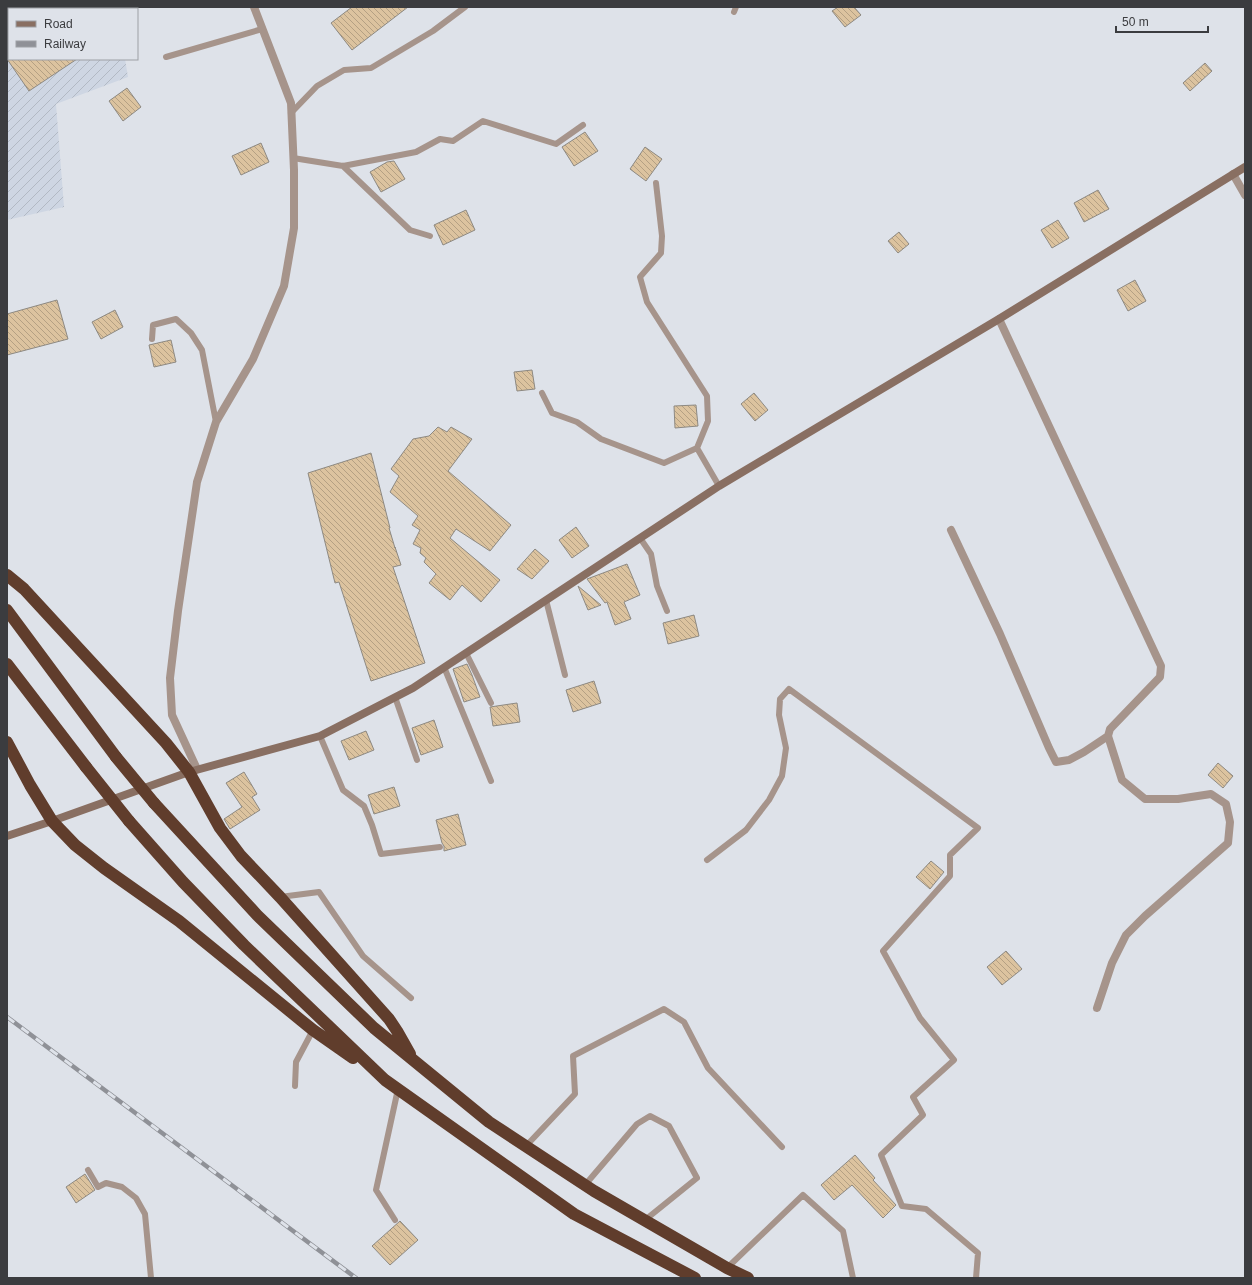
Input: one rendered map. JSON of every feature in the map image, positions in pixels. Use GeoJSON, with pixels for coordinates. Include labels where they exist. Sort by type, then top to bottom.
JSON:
{"type":"FeatureCollection","features":[{"type":"Feature","properties":{"kind":"highway"},"geometry":{"type":"LineString","coordinates":[[7,575],[24,589],[166,743],[193,770],[220,828],[230,842],[252,869],[280,897],[388,1019],[398,1031],[412,1059]]}},
{"type":"Feature","properties":{"kind":"highway"},"geometry":{"type":"LineString","coordinates":[[7,610],[116,757],[154,803],[257,915],[374,1028],[489,1122],[585,1185],[727,1268],[748,1278]]}},
{"type":"Feature","properties":{"kind":"highway"},"geometry":{"type":"LineString","coordinates":[[7,664],[129,821],[183,882],[244,945],[385,1080]]}},
{"type":"Feature","properties":{"kind":"highway"},"geometry":{"type":"LineString","coordinates":[[7,742],[30,785],[52,821],[75,845],[104,868],[179,921],[313,1030],[574,1214],[695,1278]]}},
{"type":"Feature","properties":{"kind":"street"},"geometry":{"type":"LineString","coordinates":[[193,770],[172,715],[170,678],[178,610],[197,482],[216,422],[252,360],[284,286],[294,228],[291,104],[254,7]]}},
{"type":"Feature","properties":{"kind":"street"},"geometry":{"type":"LineString","coordinates":[[7,836],[193,770],[320,736],[414,688],[719,486],[999,319],[1245,167]]}},
{"type":"Feature","properties":{"kind":"street"},"geometry":{"type":"LineString","coordinates":[[1233,174],[1245,195]]}},
{"type":"Feature","properties":{"kind":"street"},"geometry":{"type":"LineString","coordinates":[[999,319],[1161,666],[1160,677],[1110,729],[1108,736],[1122,780],[1145,799],[1178,799],[1211,794],[1226,804],[1230,822],[1228,843],[1145,916],[1126,935],[1112,963],[1097,1008]]}},
{"type":"Feature","properties":{"kind":"street"},"geometry":{"type":"LineString","coordinates":[[951,530],[1000,634],[1048,748],[1056,762],[1069,760],[1108,736]]}},
{"type":"Feature","properties":{"kind":"lane"},"geometry":{"type":"LineString","coordinates":[[291,113],[317,86],[344,70],[371,68],[433,31],[464,7]]}},
{"type":"Feature","properties":{"kind":"lane"},"geometry":{"type":"LineString","coordinates":[[166,57],[262,29]]}},
{"type":"Feature","properties":{"kind":"lane"},"geometry":{"type":"LineString","coordinates":[[293,158],[343,166],[416,152],[440,139],[453,141],[483,121],[556,144],[583,126]]}},
{"type":"Feature","properties":{"kind":"lane"},"geometry":{"type":"LineString","coordinates":[[343,166],[410,230],[430,236]]}},
{"type":"Feature","properties":{"kind":"lane"},"geometry":{"type":"LineString","coordinates":[[542,393],[552,413],[577,422],[601,439],[664,463],[697,448],[708,421],[707,396],[647,302],[640,277],[661,253],[662,236],[656,183]]}},
{"type":"Feature","properties":{"kind":"lane"},"geometry":{"type":"LineString","coordinates":[[152,339],[153,325],[176,319],[191,333],[202,350],[216,422]]}},
{"type":"Feature","properties":{"kind":"lane"},"geometry":{"type":"LineString","coordinates":[[697,448],[719,486]]}},
{"type":"Feature","properties":{"kind":"lane"},"geometry":{"type":"LineString","coordinates":[[640,538],[652,554],[657,586],[667,611]]}},
{"type":"Feature","properties":{"kind":"lane"},"geometry":{"type":"LineString","coordinates":[[546,600],[565,675]]}},
{"type":"Feature","properties":{"kind":"lane"},"geometry":{"type":"LineString","coordinates":[[466,653],[491,703]]}},
{"type":"Feature","properties":{"kind":"lane"},"geometry":{"type":"LineString","coordinates":[[444,668],[491,781]]}},
{"type":"Feature","properties":{"kind":"lane"},"geometry":{"type":"LineString","coordinates":[[707,860],[746,830],[769,800],[782,776],[786,748],[779,715],[780,699],[788,689],[978,828],[950,855],[950,876],[883,951],[920,1018],[954,1060],[913,1096],[923,1115],[881,1155],[902,1206],[926,1210],[978,1253],[976,1278]]}},
{"type":"Feature","properties":{"kind":"lane"},"geometry":{"type":"LineString","coordinates":[[395,697],[418,760]]}},
{"type":"Feature","properties":{"kind":"lane"},"geometry":{"type":"LineString","coordinates":[[320,736],[343,790],[364,806],[381,854],[440,848]]}},
{"type":"Feature","properties":{"kind":"lane"},"geometry":{"type":"LineString","coordinates":[[280,897],[319,892],[363,956],[411,998]]}},
{"type":"Feature","properties":{"kind":"lane"},"geometry":{"type":"LineString","coordinates":[[526,1146],[575,1094],[573,1056],[664,1009],[684,1022],[708,1068],[782,1147]]}},
{"type":"Feature","properties":{"kind":"lane"},"geometry":{"type":"LineString","coordinates":[[295,1086],[296,1062],[313,1030]]}},
{"type":"Feature","properties":{"kind":"lane"},"geometry":{"type":"LineString","coordinates":[[395,1220],[376,1190],[398,1089]]}},
{"type":"Feature","properties":{"kind":"lane"},"geometry":{"type":"LineString","coordinates":[[585,1185],[636,1124],[650,1116],[669,1126],[696,1178],[645,1220]]}},
{"type":"Feature","properties":{"kind":"lane"},"geometry":{"type":"LineString","coordinates":[[88,1170],[98,1187],[106,1183],[122,1187],[136,1198],[145,1214],[151,1278]]}},
{"type":"Feature","properties":{"kind":"lane"},"geometry":{"type":"LineString","coordinates":[[727,1268],[803,1195],[842,1231],[853,1278]]}},
{"type":"Feature","properties":{"kind":"shaded area"},"geometry":{"type":"Polygon","coordinates":[[[105,7],[106,8],[16,8],[105,7]]]}},
{"type":"Feature","properties":{"kind":"shaded area"},"geometry":{"type":"Polygon","coordinates":[[[8,14],[8,60],[125,60],[128,77],[56,104],[64,207],[7,220],[8,14]]]}},
{"type":"Feature","properties":{"kind":"building"},"geometry":{"type":"Polygon","coordinates":[[[352,7],[408,7],[352,50],[331,23],[352,7]]]}},
{"type":"Feature","properties":{"kind":"building"},"geometry":{"type":"Polygon","coordinates":[[[838,7],[854,7],[861,15],[845,27],[832,11],[838,7]]]}},
{"type":"Feature","properties":{"kind":"building"},"geometry":{"type":"Polygon","coordinates":[[[7,59],[76,60],[29,91],[7,59]]]}},
{"type":"Feature","properties":{"kind":"building"},"geometry":{"type":"Polygon","coordinates":[[[1205,63],[1212,71],[1190,91],[1183,83],[1205,63]]]}},
{"type":"Feature","properties":{"kind":"building"},"geometry":{"type":"Polygon","coordinates":[[[127,88],[141,107],[123,121],[109,101],[127,88]]]}},
{"type":"Feature","properties":{"kind":"building"},"geometry":{"type":"Polygon","coordinates":[[[585,132],[598,151],[574,166],[562,147],[585,132]]]}},
{"type":"Feature","properties":{"kind":"building"},"geometry":{"type":"Polygon","coordinates":[[[261,143],[269,162],[241,175],[232,156],[261,143]]]}},
{"type":"Feature","properties":{"kind":"building"},"geometry":{"type":"Polygon","coordinates":[[[645,147],[662,159],[646,181],[630,169],[645,147]]]}},
{"type":"Feature","properties":{"kind":"building"},"geometry":{"type":"Polygon","coordinates":[[[394,161],[405,179],[381,192],[370,172],[387,162],[394,161]]]}},
{"type":"Feature","properties":{"kind":"building"},"geometry":{"type":"Polygon","coordinates":[[[1098,190],[1109,209],[1084,222],[1074,203],[1098,190]]]}},
{"type":"Feature","properties":{"kind":"building"},"geometry":{"type":"Polygon","coordinates":[[[466,210],[475,230],[443,245],[434,225],[466,210]]]}},
{"type":"Feature","properties":{"kind":"building"},"geometry":{"type":"Polygon","coordinates":[[[1058,220],[1069,238],[1052,248],[1041,230],[1058,220]]]}},
{"type":"Feature","properties":{"kind":"building"},"geometry":{"type":"Polygon","coordinates":[[[899,232],[909,244],[898,253],[888,241],[899,232]]]}},
{"type":"Feature","properties":{"kind":"building"},"geometry":{"type":"Polygon","coordinates":[[[1135,280],[1146,301],[1128,311],[1117,290],[1135,280]]]}},
{"type":"Feature","properties":{"kind":"building"},"geometry":{"type":"Polygon","coordinates":[[[57,300],[68,339],[7,355],[7,314],[57,300]]]}},
{"type":"Feature","properties":{"kind":"building"},"geometry":{"type":"Polygon","coordinates":[[[115,310],[123,327],[101,339],[92,322],[115,310]]]}},
{"type":"Feature","properties":{"kind":"building"},"geometry":{"type":"Polygon","coordinates":[[[171,340],[176,362],[154,367],[149,345],[171,340]]]}},
{"type":"Feature","properties":{"kind":"building"},"geometry":{"type":"Polygon","coordinates":[[[532,370],[535,389],[517,391],[514,372],[532,370]]]}},
{"type":"Feature","properties":{"kind":"building"},"geometry":{"type":"Polygon","coordinates":[[[754,393],[768,410],[755,421],[741,404],[754,393]]]}},
{"type":"Feature","properties":{"kind":"building"},"geometry":{"type":"Polygon","coordinates":[[[696,405],[698,426],[675,428],[674,406],[696,405]]]}},
{"type":"Feature","properties":{"kind":"building"},"geometry":{"type":"Polygon","coordinates":[[[438,427],[447,432],[451,427],[472,439],[448,471],[511,525],[490,551],[456,529],[450,538],[500,580],[481,602],[462,585],[450,600],[429,583],[436,574],[424,562],[426,558],[420,553],[421,548],[413,544],[420,530],[412,525],[418,516],[390,492],[399,476],[391,469],[413,439],[429,436],[438,427]]]}},
{"type":"Feature","properties":{"kind":"building"},"geometry":{"type":"Polygon","coordinates":[[[371,453],[389,528],[401,565],[393,567],[425,663],[371,681],[339,582],[335,583],[308,473],[371,453]]]}},
{"type":"Feature","properties":{"kind":"building"},"geometry":{"type":"Polygon","coordinates":[[[576,527],[589,546],[572,558],[559,540],[576,527]]]}},
{"type":"Feature","properties":{"kind":"building"},"geometry":{"type":"Polygon","coordinates":[[[535,549],[549,561],[532,579],[517,569],[535,549]]]}},
{"type":"Feature","properties":{"kind":"building"},"geometry":{"type":"Polygon","coordinates":[[[627,564],[640,595],[624,602],[631,619],[615,625],[607,602],[605,603],[587,579],[627,564]]]}},
{"type":"Feature","properties":{"kind":"building"},"geometry":{"type":"Polygon","coordinates":[[[578,586],[601,605],[588,610],[578,586]]]}},
{"type":"Feature","properties":{"kind":"building"},"geometry":{"type":"Polygon","coordinates":[[[694,615],[699,636],[668,644],[663,623],[694,615]]]}},
{"type":"Feature","properties":{"kind":"building"},"geometry":{"type":"Polygon","coordinates":[[[467,664],[480,697],[464,702],[453,669],[467,664]]]}},
{"type":"Feature","properties":{"kind":"building"},"geometry":{"type":"Polygon","coordinates":[[[594,681],[601,703],[573,712],[566,690],[594,681]]]}},
{"type":"Feature","properties":{"kind":"building"},"geometry":{"type":"Polygon","coordinates":[[[517,703],[520,722],[493,726],[490,707],[517,703]]]}},
{"type":"Feature","properties":{"kind":"building"},"geometry":{"type":"Polygon","coordinates":[[[434,720],[443,747],[421,755],[412,728],[434,720]]]}},
{"type":"Feature","properties":{"kind":"building"},"geometry":{"type":"Polygon","coordinates":[[[366,731],[374,750],[349,760],[341,741],[366,731]]]}},
{"type":"Feature","properties":{"kind":"building"},"geometry":{"type":"Polygon","coordinates":[[[1218,763],[1233,776],[1223,788],[1208,775],[1218,763]]]}},
{"type":"Feature","properties":{"kind":"building"},"geometry":{"type":"Polygon","coordinates":[[[244,772],[257,794],[252,797],[260,810],[230,829],[224,819],[242,807],[226,783],[244,772]]]}},
{"type":"Feature","properties":{"kind":"building"},"geometry":{"type":"Polygon","coordinates":[[[394,787],[400,806],[374,814],[368,795],[394,787]]]}},
{"type":"Feature","properties":{"kind":"building"},"geometry":{"type":"Polygon","coordinates":[[[458,814],[466,845],[444,851],[444,846],[436,820],[458,814]]]}},
{"type":"Feature","properties":{"kind":"building"},"geometry":{"type":"Polygon","coordinates":[[[931,861],[944,872],[930,889],[916,877],[931,861]]]}},
{"type":"Feature","properties":{"kind":"building"},"geometry":{"type":"Polygon","coordinates":[[[1006,951],[1022,969],[1002,985],[987,967],[1006,951]]]}},
{"type":"Feature","properties":{"kind":"building"},"geometry":{"type":"Polygon","coordinates":[[[855,1155],[875,1178],[873,1180],[896,1205],[883,1218],[852,1185],[834,1200],[821,1185],[855,1155]]]}},
{"type":"Feature","properties":{"kind":"building"},"geometry":{"type":"Polygon","coordinates":[[[85,1174],[95,1190],[76,1203],[66,1187],[85,1174]]]}},
{"type":"Feature","properties":{"kind":"building"},"geometry":{"type":"Polygon","coordinates":[[[400,1221],[418,1240],[390,1265],[372,1246],[400,1221]]]}},
{"type":"Feature","properties":{"kind":"railway"},"geometry":{"type":"LineString","coordinates":[[7,1017],[356,1278]]}}]}
